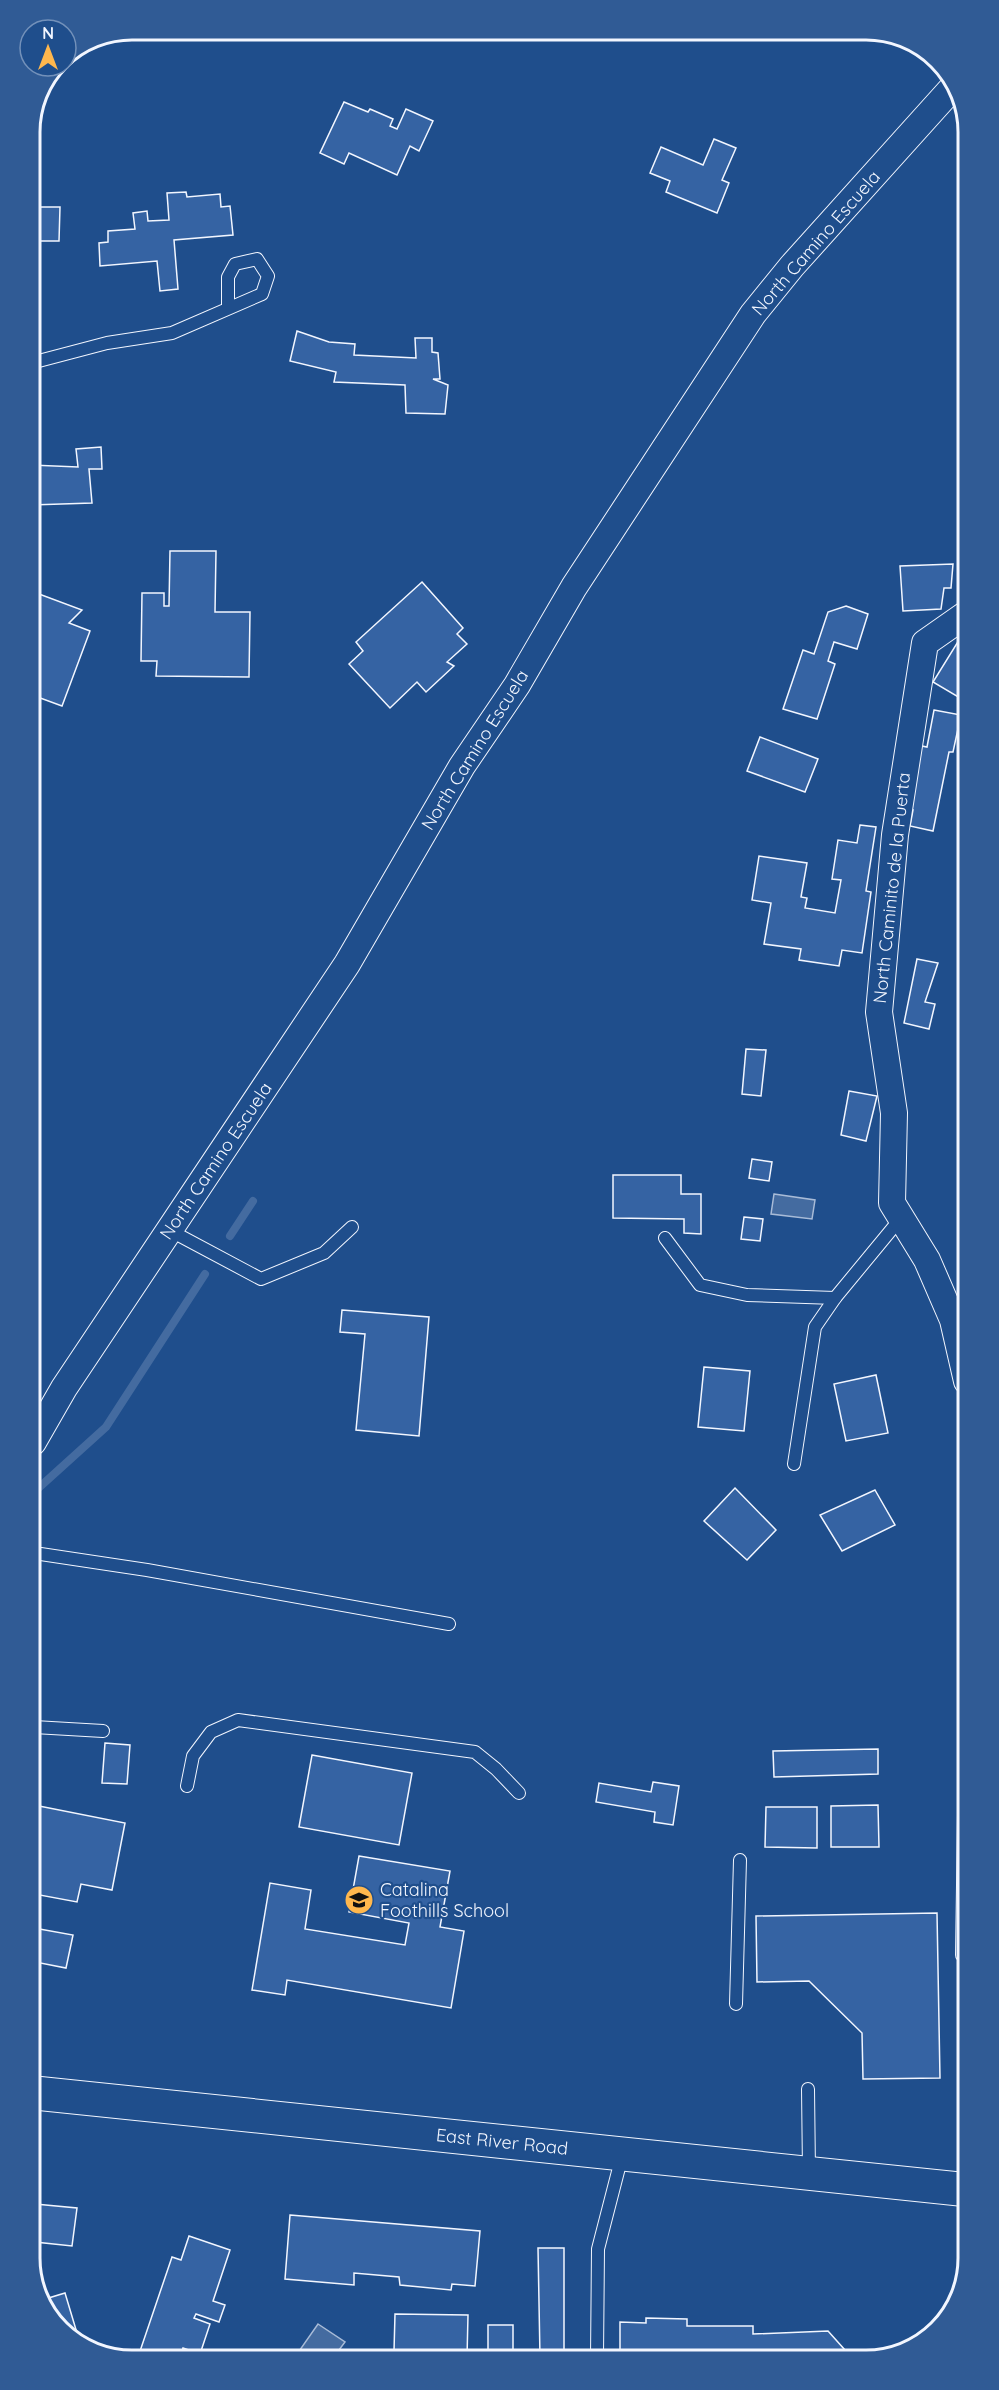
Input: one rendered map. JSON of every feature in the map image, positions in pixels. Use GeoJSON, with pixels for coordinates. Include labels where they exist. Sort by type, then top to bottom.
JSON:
{"type":"FeatureCollection","features":[{"type":"Feature","properties":{"kind":"main road","name":"East River Road"},"geometry":{"type":"LineString","coordinates":[[40,2094],[958,2189]]}},
{"type":"Feature","properties":{"kind":"street","name":"North Camino Escuela"},"geometry":{"type":"LineString","coordinates":[[40,1429],[64,1388],[347,964],[462,766],[517,685],[574,587],[753,314],[792,266],[949,92]]}},
{"type":"Feature","properties":{"kind":"street","name":"North Caminito de la Puerta"},"geometry":{"type":"LineString","coordinates":[[958,620],[926,643],[895,835],[879,1012],[894,1113],[892,1203],[927,1260],[953,1320],[958,1342]]}},
{"type":"Feature","properties":{"kind":"lane"},"geometry":{"type":"LineString","coordinates":[[41,360],[107,343],[172,333],[228,308]]}},
{"type":"Feature","properties":{"kind":"lane"},"geometry":{"type":"LineString","coordinates":[[794,1464],[815,1327],[901,1218]]}},
{"type":"Feature","properties":{"kind":"lane"},"geometry":{"type":"LineString","coordinates":[[169,1230],[261,1279],[324,1252],[352,1227]]}},
{"type":"Feature","properties":{"kind":"lane"},"geometry":{"type":"LineString","coordinates":[[665,1238],[700,1285],[747,1295],[836,1298]]}},
{"type":"Feature","properties":{"kind":"lane"},"geometry":{"type":"LineString","coordinates":[[40,1554],[147,1570],[449,1624]]}},
{"type":"Feature","properties":{"kind":"lane"},"geometry":{"type":"LineString","coordinates":[[187,1786],[193,1756],[211,1732],[238,1720],[475,1752],[496,1769],[519,1793]]}},
{"type":"Feature","properties":{"kind":"lane"},"geometry":{"type":"LineString","coordinates":[[40,1727],[103,1731]]}},
{"type":"Feature","properties":{"kind":"lane"},"geometry":{"type":"LineString","coordinates":[[736,2004],[740,1860]]}},
{"type":"Feature","properties":{"kind":"lane"},"geometry":{"type":"LineString","coordinates":[[808,2089],[809,2174]]}},
{"type":"Feature","properties":{"kind":"lane"},"geometry":{"type":"LineString","coordinates":[[597,2350],[598,2248],[622,2155]]}},
{"type":"Feature","properties":{"kind":"water"},"geometry":{"type":"Polygon","coordinates":[[[774,1194],[815,1200],[812,1219],[771,1214],[774,1194]]]}},
{"type":"Feature","properties":{"kind":"water"},"geometry":{"type":"Polygon","coordinates":[[[318,2324],[345,2342],[340,2349],[300,2349],[318,2324]]]}},
{"type":"Feature","properties":{"kind":"building"},"geometry":{"type":"Polygon","coordinates":[[[344,102],[368,112],[370,109],[393,119],[390,126],[397,129],[406,109],[433,121],[419,151],[410,146],[397,175],[349,153],[344,164],[320,153],[344,102]]]}},
{"type":"Feature","properties":{"kind":"building"},"geometry":{"type":"Polygon","coordinates":[[[714,139],[736,148],[722,180],[729,183],[717,213],[666,192],[670,181],[650,173],[661,147],[703,165],[714,139]]]}},
{"type":"Feature","properties":{"kind":"building"},"geometry":{"type":"Polygon","coordinates":[[[186,192],[187,197],[220,194],[221,207],[230,206],[233,235],[174,240],[178,289],[160,291],[157,261],[100,266],[99,243],[108,242],[108,231],[135,229],[133,213],[147,211],[148,221],[169,220],[167,193],[186,192]]]}},
{"type":"Feature","properties":{"kind":"building"},"geometry":{"type":"Polygon","coordinates":[[[41,207],[60,207],[59,241],[41,241],[41,207]]]}},
{"type":"Feature","properties":{"kind":"building"},"geometry":{"type":"Polygon","coordinates":[[[297,331],[329,342],[355,344],[354,355],[416,358],[415,338],[432,338],[432,352],[438,353],[440,379],[433,379],[448,385],[445,414],[406,413],[405,385],[334,382],[336,372],[290,361],[297,331]]]}},
{"type":"Feature","properties":{"kind":"building"},"geometry":{"type":"Polygon","coordinates":[[[101,447],[102,469],[89,469],[92,503],[41,505],[41,465],[78,467],[76,449],[101,447]]]}},
{"type":"Feature","properties":{"kind":"building"},"geometry":{"type":"Polygon","coordinates":[[[170,551],[216,551],[215,612],[250,612],[249,677],[156,676],[157,661],[141,661],[142,593],[164,593],[164,606],[169,606],[170,551]]]}},
{"type":"Feature","properties":{"kind":"building"},"geometry":{"type":"Polygon","coordinates":[[[953,564],[951,588],[944,588],[941,609],[903,611],[900,566],[953,564]]]}},
{"type":"Feature","properties":{"kind":"building"},"geometry":{"type":"Polygon","coordinates":[[[422,582],[463,628],[457,634],[467,644],[447,662],[454,666],[426,692],[417,682],[390,708],[349,664],[363,651],[356,642],[422,582]]]}},
{"type":"Feature","properties":{"kind":"building"},"geometry":{"type":"Polygon","coordinates":[[[41,595],[82,610],[69,623],[90,631],[62,706],[41,698],[41,595]]]}},
{"type":"Feature","properties":{"kind":"building"},"geometry":{"type":"Polygon","coordinates":[[[846,606],[868,614],[857,649],[834,642],[828,661],[835,664],[817,719],[783,709],[803,650],[814,654],[828,612],[846,606]]]}},
{"type":"Feature","properties":{"kind":"building"},"geometry":{"type":"Polygon","coordinates":[[[958,642],[958,697],[933,682],[958,642]]]}},
{"type":"Feature","properties":{"kind":"building"},"geometry":{"type":"Polygon","coordinates":[[[934,710],[958,714],[958,729],[953,752],[949,752],[933,831],[910,826],[913,810],[904,809],[917,745],[927,747],[934,710]]]}},
{"type":"Feature","properties":{"kind":"building"},"geometry":{"type":"Polygon","coordinates":[[[760,737],[818,759],[805,792],[747,771],[760,737]]]}},
{"type":"Feature","properties":{"kind":"building"},"geometry":{"type":"Polygon","coordinates":[[[860,825],[876,827],[866,891],[871,892],[862,953],[842,950],[839,966],[799,960],[801,949],[764,944],[771,903],[752,900],[759,856],[807,863],[801,897],[807,898],[805,908],[835,913],[841,880],[832,879],[838,840],[857,843],[860,825]]]}},
{"type":"Feature","properties":{"kind":"building"},"geometry":{"type":"Polygon","coordinates":[[[917,959],[938,963],[925,1002],[935,1004],[929,1029],[904,1023],[917,959]]]}},
{"type":"Feature","properties":{"kind":"building"},"geometry":{"type":"Polygon","coordinates":[[[746,1049],[766,1050],[761,1096],[742,1094],[746,1049]]]}},
{"type":"Feature","properties":{"kind":"building"},"geometry":{"type":"Polygon","coordinates":[[[849,1091],[877,1096],[866,1141],[841,1135],[849,1091]]]}},
{"type":"Feature","properties":{"kind":"building"},"geometry":{"type":"Polygon","coordinates":[[[752,1159],[772,1162],[769,1181],[749,1178],[752,1159]]]}},
{"type":"Feature","properties":{"kind":"building"},"geometry":{"type":"Polygon","coordinates":[[[613,1175],[681,1175],[681,1194],[701,1194],[701,1234],[684,1233],[684,1219],[613,1218],[613,1175]]]}},
{"type":"Feature","properties":{"kind":"building"},"geometry":{"type":"Polygon","coordinates":[[[744,1217],[763,1219],[760,1241],[741,1239],[744,1217]]]}},
{"type":"Feature","properties":{"kind":"building"},"geometry":{"type":"Polygon","coordinates":[[[342,1310],[429,1317],[419,1436],[356,1430],[365,1334],[340,1332],[342,1310]]]}},
{"type":"Feature","properties":{"kind":"building"},"geometry":{"type":"Polygon","coordinates":[[[704,1367],[750,1371],[744,1431],[698,1427],[704,1367]]]}},
{"type":"Feature","properties":{"kind":"building"},"geometry":{"type":"Polygon","coordinates":[[[876,1375],[888,1433],[846,1441],[834,1384],[876,1375]]]}},
{"type":"Feature","properties":{"kind":"building"},"geometry":{"type":"Polygon","coordinates":[[[735,1488],[776,1530],[747,1560],[704,1521],[735,1488]]]}},
{"type":"Feature","properties":{"kind":"building"},"geometry":{"type":"Polygon","coordinates":[[[875,1490],[895,1525],[842,1551],[820,1515],[875,1490]]]}},
{"type":"Feature","properties":{"kind":"building"},"geometry":{"type":"Polygon","coordinates":[[[105,1743],[130,1745],[127,1784],[102,1783],[105,1743]]]}},
{"type":"Feature","properties":{"kind":"building"},"geometry":{"type":"Polygon","coordinates":[[[878,1749],[878,1774],[774,1777],[773,1751],[878,1749]]]}},
{"type":"Feature","properties":{"kind":"building"},"geometry":{"type":"Polygon","coordinates":[[[312,1755],[412,1773],[399,1845],[299,1827],[312,1755]]]}},
{"type":"Feature","properties":{"kind":"building"},"geometry":{"type":"Polygon","coordinates":[[[653,1782],[679,1786],[673,1825],[654,1822],[655,1812],[596,1802],[599,1783],[651,1792],[653,1782]]]}},
{"type":"Feature","properties":{"kind":"building"},"geometry":{"type":"Polygon","coordinates":[[[878,1805],[879,1847],[831,1847],[831,1806],[878,1805]]]}},
{"type":"Feature","properties":{"kind":"building"},"geometry":{"type":"Polygon","coordinates":[[[40,1806],[125,1823],[112,1890],[81,1884],[77,1902],[40,1895],[40,1806]]]}},
{"type":"Feature","properties":{"kind":"building"},"geometry":{"type":"Polygon","coordinates":[[[766,1807],[817,1807],[817,1848],[765,1847],[766,1807]]]}},
{"type":"Feature","properties":{"kind":"building"},"geometry":{"type":"Polygon","coordinates":[[[359,1856],[450,1871],[440,1927],[464,1931],[451,2008],[287,1980],[285,1995],[252,1990],[270,1883],[311,1890],[305,1929],[405,1945],[409,1923],[349,1912],[359,1856]]]}},
{"type":"Feature","properties":{"kind":"building"},"geometry":{"type":"Polygon","coordinates":[[[937,1913],[940,2078],[863,2079],[862,2033],[809,1981],[757,1982],[756,1916],[937,1913]]]}},
{"type":"Feature","properties":{"kind":"building"},"geometry":{"type":"Polygon","coordinates":[[[40,1929],[73,1935],[66,1968],[40,1963],[40,1929]]]}},
{"type":"Feature","properties":{"kind":"building"},"geometry":{"type":"Polygon","coordinates":[[[40,2204],[77,2208],[72,2246],[40,2243],[40,2204]]]}},
{"type":"Feature","properties":{"kind":"building"},"geometry":{"type":"Polygon","coordinates":[[[290,2215],[480,2231],[475,2286],[452,2284],[451,2290],[400,2285],[399,2277],[354,2273],[354,2285],[285,2279],[290,2215]]]}},
{"type":"Feature","properties":{"kind":"building"},"geometry":{"type":"Polygon","coordinates":[[[189,2236],[230,2250],[213,2301],[225,2305],[219,2322],[196,2314],[194,2318],[210,2324],[202,2349],[141,2349],[172,2257],[181,2260],[189,2236]]]}},
{"type":"Feature","properties":{"kind":"building"},"geometry":{"type":"Polygon","coordinates":[[[538,2248],[564,2248],[564,2350],[540,2350],[538,2248]]]}},
{"type":"Feature","properties":{"kind":"building"},"geometry":{"type":"Polygon","coordinates":[[[65,2293],[76,2331],[67,2323],[50,2298],[65,2293]]]}},
{"type":"Feature","properties":{"kind":"building"},"geometry":{"type":"Polygon","coordinates":[[[395,2314],[468,2315],[467,2349],[394,2349],[395,2314]]]}},
{"type":"Feature","properties":{"kind":"building"},"geometry":{"type":"Polygon","coordinates":[[[646,2318],[687,2319],[687,2326],[753,2326],[753,2334],[828,2331],[845,2350],[620,2350],[620,2322],[646,2323],[646,2318]]]}},
{"type":"Feature","properties":{"kind":"building"},"geometry":{"type":"Polygon","coordinates":[[[488,2325],[513,2325],[513,2350],[488,2349],[488,2325]]]}},
{"type":"Feature","properties":{"kind":"waterway"},"geometry":{"type":"LineString","coordinates":[[230,1236],[253,1201]]}},
{"type":"Feature","properties":{"kind":"waterway"},"geometry":{"type":"LineString","coordinates":[[40,1486],[106,1427],[205,1274]]}},
{"type":"Feature","properties":{"kind":"place","name":"Catalina Foothills School"},"geometry":{"type":"Point","coordinates":[359,1900]}}]}
